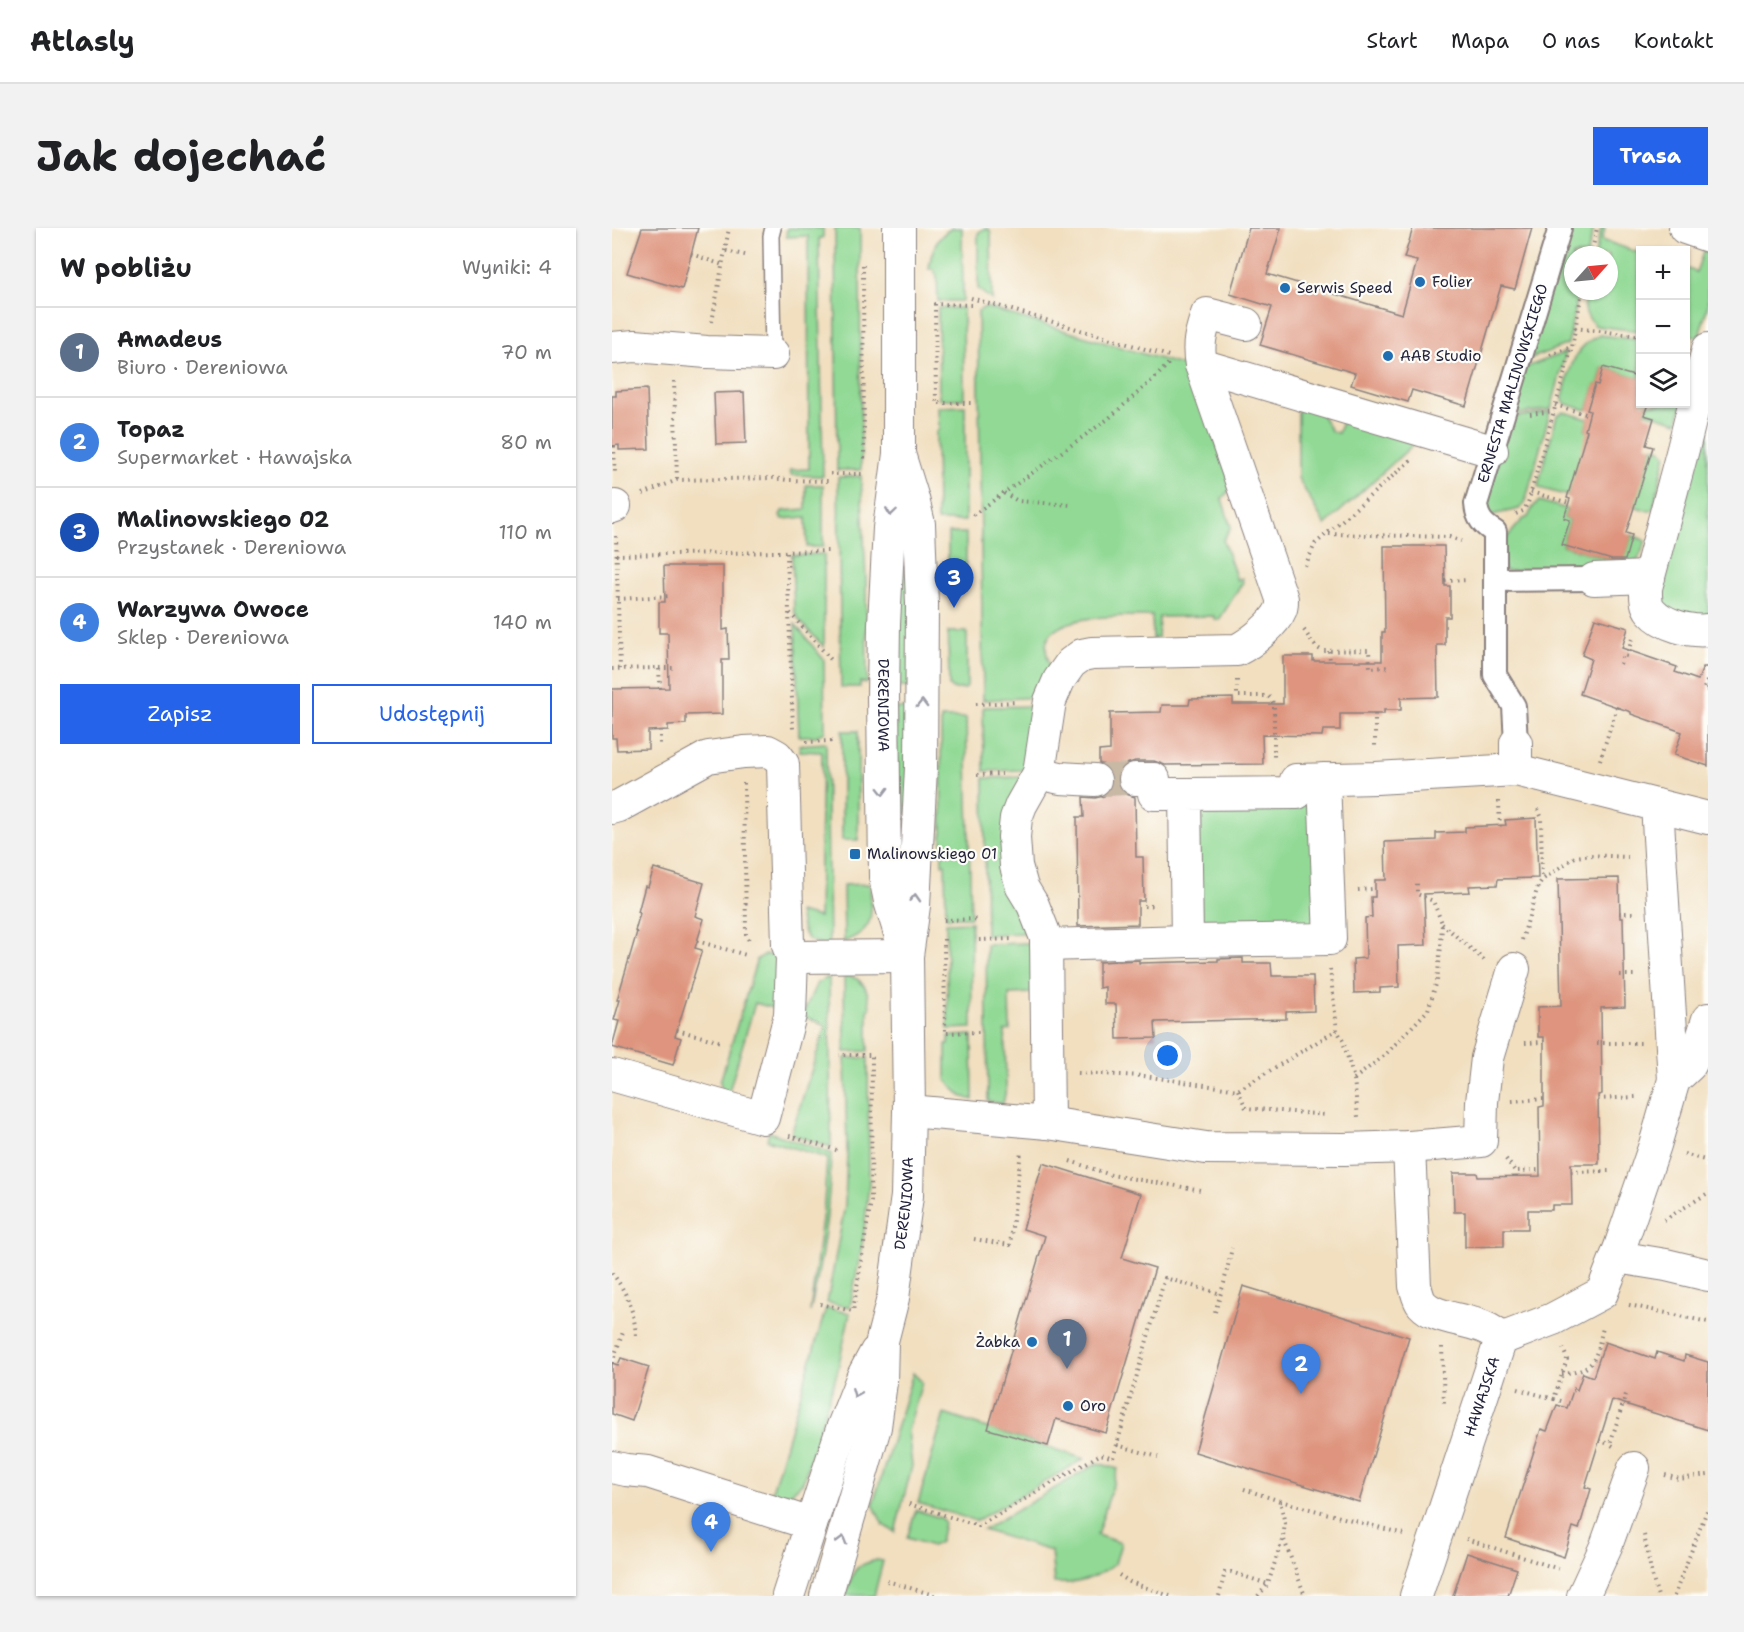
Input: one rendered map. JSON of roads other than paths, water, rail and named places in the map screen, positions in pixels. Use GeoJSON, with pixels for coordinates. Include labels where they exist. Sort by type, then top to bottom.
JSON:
{"type":"FeatureCollection","features":[{"type":"Feature","properties":{"kind":"street","name":"DERENIOWA"},"geometry":{"type":"LineString","coordinates":[[826,1596],[874,1427],[881,1382],[882,1341],[893,1298],[907,1196],[909,1111],[907,956],[885,877],[884,838],[884,624],[889,528],[899,454],[899,228]]}},
{"type":"Feature","properties":{"kind":"street","name":"ERNESTA MALINOWSKIEGO"},"geometry":{"type":"LineString","coordinates":[[1495,569],[1495,532],[1480,520],[1476,513],[1476,504],[1560,228]]}},
{"type":"Feature","properties":{"kind":"street"},"geometry":{"type":"LineString","coordinates":[[1685,228],[1708,236]]}},
{"type":"Feature","properties":{"kind":"street"},"geometry":{"type":"LineString","coordinates":[[1036,1122],[1048,1071],[1046,938],[1022,887],[1016,866],[1014,837],[1016,818],[1021,805],[1039,773],[1050,701],[1059,680],[1071,663],[1082,655],[1092,653],[1237,650],[1249,644],[1278,609],[1201,365],[1199,352],[1199,340],[1207,314],[1246,324]]}},
{"type":"Feature","properties":{"kind":"street"},"geometry":{"type":"LineString","coordinates":[[612,348],[635,346],[707,352],[773,354]]}},
{"type":"Feature","properties":{"kind":"street"},"geometry":{"type":"LineString","coordinates":[[1708,349],[1646,588],[1646,599],[1650,610],[1671,624],[1700,631],[1708,630]]}},
{"type":"Feature","properties":{"kind":"street"},"geometry":{"type":"LineString","coordinates":[[1201,365],[1492,451]]}},
{"type":"Feature","properties":{"kind":"street"},"geometry":{"type":"LineString","coordinates":[[1516,757],[1514,706],[1495,675],[1495,569],[1594,579],[1649,577]]}},
{"type":"Feature","properties":{"kind":"street"},"geometry":{"type":"LineString","coordinates":[[612,808],[708,757],[768,751],[777,756],[783,764],[788,945],[792,957],[790,1015],[763,1118],[612,1076]]}},
{"type":"Feature","properties":{"kind":"street"},"geometry":{"type":"LineString","coordinates":[[1135,779],[1154,779],[1154,794],[1297,793],[1296,780],[1376,778],[1516,757],[1591,789],[1708,818]]}},
{"type":"Feature","properties":{"kind":"street"},"geometry":{"type":"LineString","coordinates":[[1039,773],[1060,778],[1095,780]]}},
{"type":"Feature","properties":{"kind":"street"},"geometry":{"type":"LineString","coordinates":[[1046,945],[1187,940],[1330,939],[1324,779]]}},
{"type":"Feature","properties":{"kind":"street"},"geometry":{"type":"LineString","coordinates":[[1185,794],[1187,940]]}},
{"type":"Feature","properties":{"kind":"street"},"geometry":{"type":"LineString","coordinates":[[1657,805],[1674,1080],[1655,1145],[1617,1257],[1708,1275]]}},
{"type":"Feature","properties":{"kind":"street"},"geometry":{"type":"LineString","coordinates":[[792,957],[907,956]]}},
{"type":"Feature","properties":{"kind":"street"},"geometry":{"type":"LineString","coordinates":[[909,1111],[1036,1122],[1206,1148],[1344,1149],[1481,1141],[1482,1102],[1487,1058],[1515,963]]}},
{"type":"Feature","properties":{"kind":"street"},"geometry":{"type":"LineString","coordinates":[[1674,1080],[1690,1065],[1699,1048],[1708,1019]]}},
{"type":"Feature","properties":{"kind":"street"},"geometry":{"type":"LineString","coordinates":[[1409,1147],[1415,1286],[1421,1302],[1427,1308],[1440,1314],[1490,1329],[1501,1339]]}},
{"type":"Feature","properties":{"kind":"street","name":"HAWAJSKA"},"geometry":{"type":"LineString","coordinates":[[1416,1596],[1501,1339],[1606,1297],[1617,1257]]}},
{"type":"Feature","properties":{"kind":"street","name":"DERENIOWA"},"geometry":{"type":"LineString","coordinates":[[789,1596],[842,1429],[863,1376],[882,1341]]}},
{"type":"Feature","properties":{"kind":"street"},"geometry":{"type":"LineString","coordinates":[[1587,1588],[1606,1546],[1636,1464]]}},
{"type":"Feature","properties":{"kind":"street"},"geometry":{"type":"LineString","coordinates":[[612,1467],[648,1472],[811,1524]]}},
{"type":"Feature","properties":{"kind":"lane"},"geometry":{"type":"LineString","coordinates":[[773,228],[771,236],[773,354]]}},
{"type":"Feature","properties":{"kind":"tunnel"},"geometry":{"type":"LineString","coordinates":[[1095,780],[1135,779]]}},
{"type":"Feature","properties":{"kind":"place","name":"Folier"},"geometry":{"type":"Point","coordinates":[1420,282]}},
{"type":"Feature","properties":{"kind":"place","name":"Serwis Speed"},"geometry":{"type":"Point","coordinates":[1285,288]}},
{"type":"Feature","properties":{"kind":"place","name":"AAB Studio"},"geometry":{"type":"Point","coordinates":[1388,356]}},
{"type":"Feature","properties":{"kind":"place","name":"Malinowskiego 02"},"geometry":{"type":"Point","coordinates":[954,608]}},
{"type":"Feature","properties":{"kind":"place","name":"Malinowskiego 01"},"geometry":{"type":"Point","coordinates":[855,854]}},
{"type":"Feature","properties":{"kind":"place","name":"Żabka"},"geometry":{"type":"Point","coordinates":[1032,1342]}},
{"type":"Feature","properties":{"kind":"place","name":"Amadeus"},"geometry":{"type":"Point","coordinates":[1067,1369]}},
{"type":"Feature","properties":{"kind":"place","name":"Topaz"},"geometry":{"type":"Point","coordinates":[1301,1394]}},
{"type":"Feature","properties":{"kind":"place","name":"Oro"},"geometry":{"type":"Point","coordinates":[1068,1406]}},
{"type":"Feature","properties":{"kind":"place","name":"Warzywa Owoce"},"geometry":{"type":"Point","coordinates":[711,1552]}}]}
